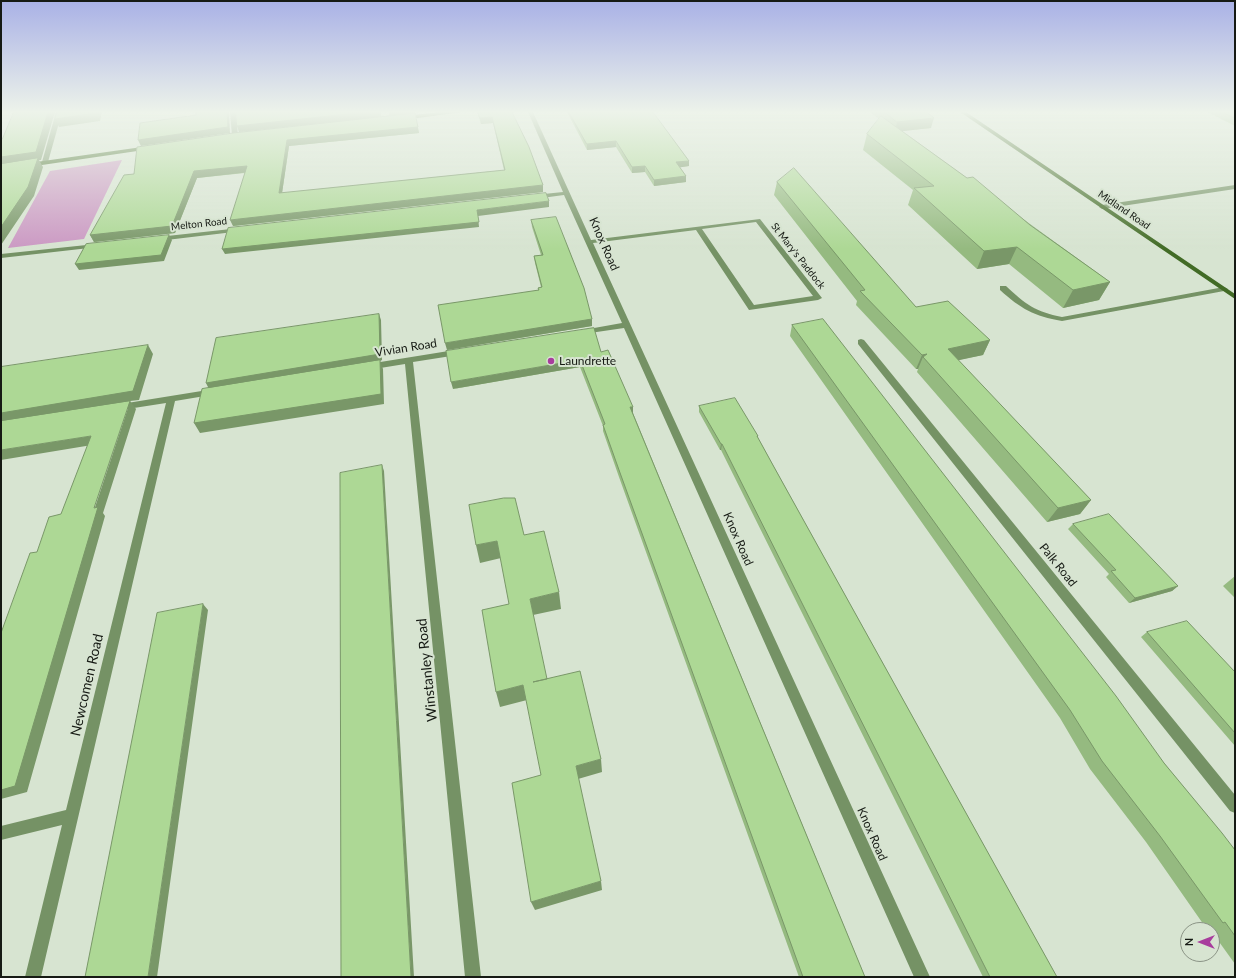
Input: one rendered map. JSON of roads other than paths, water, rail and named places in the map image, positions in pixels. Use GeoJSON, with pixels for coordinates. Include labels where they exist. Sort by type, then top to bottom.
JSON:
{"type":"FeatureCollection","features":[{"type":"Feature","properties":{"kind":"main road"},"geometry":{"type":"LineString","coordinates":[[1,169],[77,158]]}},
{"type":"Feature","properties":{"kind":"main road","name":"Midland Road"},"geometry":{"type":"LineString","coordinates":[[1029,158],[1235,296]]}},
{"type":"Feature","properties":{"kind":"street"},"geometry":{"type":"LineString","coordinates":[[45,162],[46,158]]}},
{"type":"Feature","properties":{"kind":"street","name":"Knox Road"},"geometry":{"type":"LineString","coordinates":[[550,158],[922,977]]}},
{"type":"Feature","properties":{"kind":"street"},"geometry":{"type":"LineString","coordinates":[[1102,207],[1235,187]]}},
{"type":"Feature","properties":{"kind":"street"},"geometry":{"type":"LineString","coordinates":[[527,198],[566,194]]}},
{"type":"Feature","properties":{"kind":"street","name":"St Mary's Paddock"},"geometry":{"type":"LineString","coordinates":[[588,242],[758,220],[818,298],[752,308],[698,228]]}},
{"type":"Feature","properties":{"kind":"street","name":"Melton Road"},"geometry":{"type":"LineString","coordinates":[[150,240],[244,229]]}},
{"type":"Feature","properties":{"kind":"street"},"geometry":{"type":"LineString","coordinates":[[1,256],[103,245]]}},
{"type":"Feature","properties":{"kind":"street"},"geometry":{"type":"LineString","coordinates":[[1003,288],[1024,307],[1040,316],[1062,319],[1224,289]]}},
{"type":"Feature","properties":{"kind":"street"},"geometry":{"type":"LineString","coordinates":[[572,334],[626,325]]}},
{"type":"Feature","properties":{"kind":"street","name":"Palk Road"},"geometry":{"type":"LineString","coordinates":[[861,342],[1235,806]]}},
{"type":"Feature","properties":{"kind":"street","name":"Vivian Road"},"geometry":{"type":"LineString","coordinates":[[356,369],[471,350]]}},
{"type":"Feature","properties":{"kind":"street","name":"Winstanley Road"},"geometry":{"type":"LineString","coordinates":[[409,360],[474,977]]}},
{"type":"Feature","properties":{"kind":"street"},"geometry":{"type":"LineString","coordinates":[[109,409],[225,390]]}},
{"type":"Feature","properties":{"kind":"street","name":"Newcomen Road"},"geometry":{"type":"LineString","coordinates":[[33,977],[171,399]]}},
{"type":"Feature","properties":{"kind":"street"},"geometry":{"type":"LineString","coordinates":[[1,833],[72,816]]}},
{"type":"Feature","properties":{"kind":"place","name":"Laundrette"},"geometry":{"type":"Point","coordinates":[551,361]}}]}
